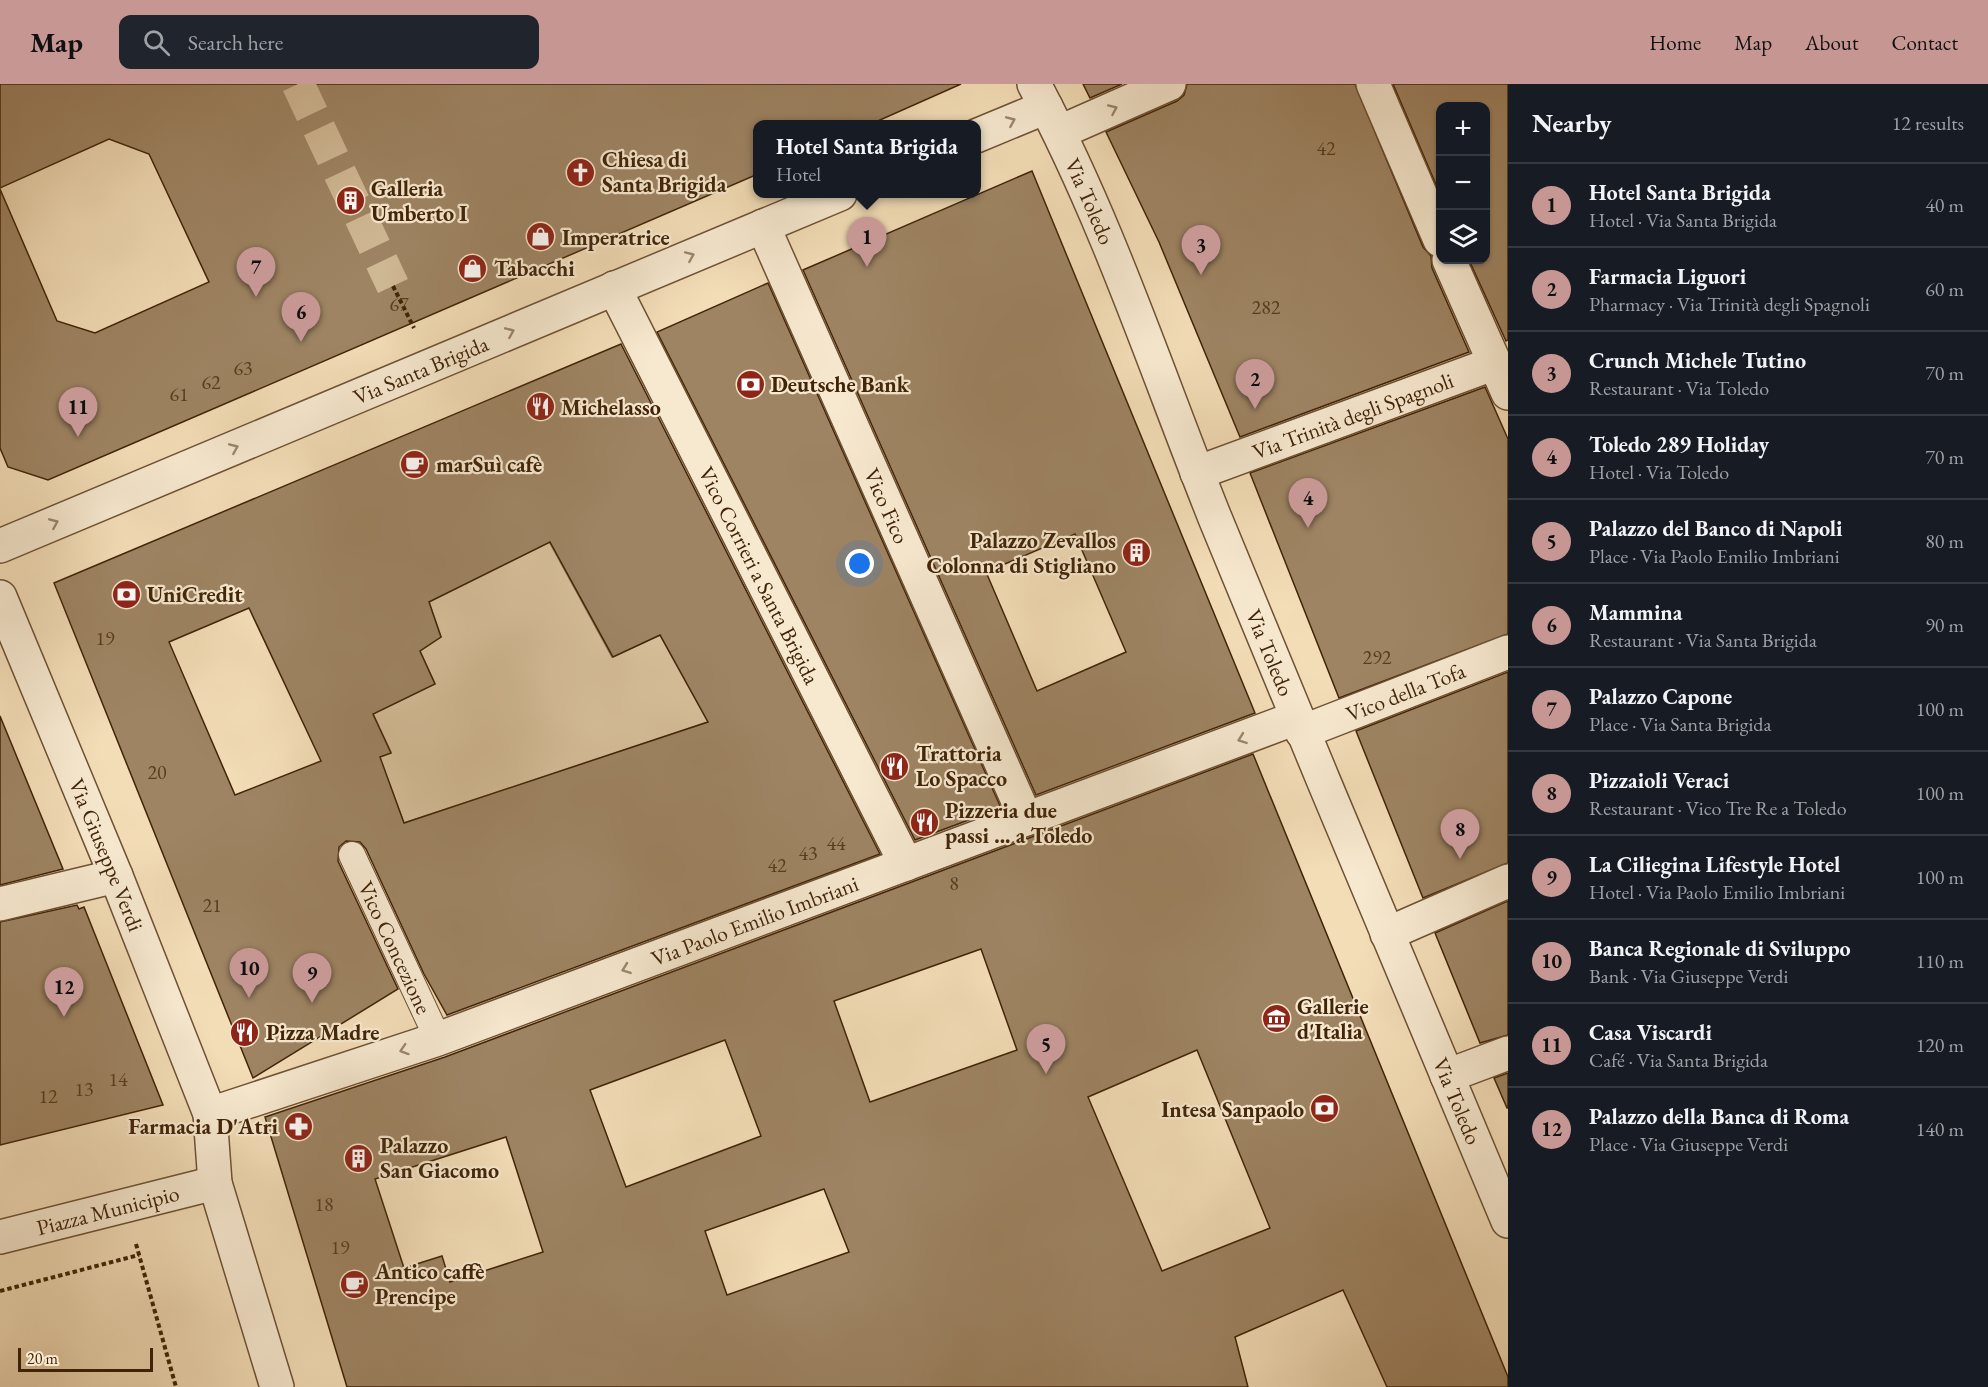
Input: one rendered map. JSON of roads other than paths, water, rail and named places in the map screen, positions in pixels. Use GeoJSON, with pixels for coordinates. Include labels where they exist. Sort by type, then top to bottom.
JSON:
{"type":"FeatureCollection","features":[{"type":"Feature","properties":{"kind":"street"},"geometry":{"type":"LineString","coordinates":[[981,134],[1047,108],[1169,84]]}},
{"type":"Feature","properties":{"kind":"street"},"geometry":{"type":"LineString","coordinates":[[1373,84],[1436,231]]}},
{"type":"Feature","properties":{"kind":"street","name":"Via Toledo"},"geometry":{"type":"LineString","coordinates":[[1047,108],[1101,225],[1197,473],[1299,725],[1508,1221]]}},
{"type":"Feature","properties":{"kind":"street","name":"Via Santa Brigida"},"geometry":{"type":"LineString","coordinates":[[0,546],[830,198]]}},
{"type":"Feature","properties":{"kind":"street","name":"Vico Fico"},"geometry":{"type":"LineString","coordinates":[[763,226],[1026,819]]}},
{"type":"Feature","properties":{"kind":"street"},"geometry":{"type":"LineString","coordinates":[[1451,264],[1501,360],[1508,393]]}},
{"type":"Feature","properties":{"kind":"street","name":"Vico Corrieri a Santa Brigida"},"geometry":{"type":"LineString","coordinates":[[614,288],[906,864]]}},
{"type":"Feature","properties":{"kind":"street","name":"Via Trinità degli Spagnoli"},"geometry":{"type":"LineString","coordinates":[[1197,473],[1501,360]]}},
{"type":"Feature","properties":{"kind":"street","name":"Via Giuseppe Verdi"},"geometry":{"type":"LineString","coordinates":[[0,597],[116,876],[210,1114]]}},
{"type":"Feature","properties":{"kind":"street","name":"Vico della Tofa"},"geometry":{"type":"LineString","coordinates":[[1299,725],[1508,652]]}},
{"type":"Feature","properties":{"kind":"street","name":"Via Paolo Emilio Imbriani"},"geometry":{"type":"LineString","coordinates":[[210,1114],[438,1039],[1026,819],[1299,725]]}},
{"type":"Feature","properties":{"kind":"street"},"geometry":{"type":"LineString","coordinates":[[0,904],[116,876]]}},
{"type":"Feature","properties":{"kind":"street"},"geometry":{"type":"LineString","coordinates":[[1387,934],[1508,881]]}},
{"type":"Feature","properties":{"kind":"street"},"geometry":{"type":"LineString","coordinates":[[1447,1076],[1508,1053]]}},
{"type":"Feature","properties":{"kind":"street"},"geometry":{"type":"LineString","coordinates":[[210,1114],[215,1183],[277,1387]]}},
{"type":"Feature","properties":{"kind":"street","name":"Piazza Municipio"},"geometry":{"type":"LineString","coordinates":[[0,1237],[215,1183]]}},
{"type":"Feature","properties":{"kind":"lane","name":"Vico Concezione"},"geometry":{"type":"LineString","coordinates":[[352,855],[438,1039]]}},
{"type":"Feature","properties":{"kind":"tunnel"},"geometry":{"type":"LineString","coordinates":[[298,84],[393,286]]}},
{"type":"Feature","properties":{"kind":"place","name":"Chiesa di Santa Brigida"},"geometry":{"type":"Point","coordinates":[581,172]}},
{"type":"Feature","properties":{"kind":"place","name":"Galleria Umberto I"},"geometry":{"type":"Point","coordinates":[350,201]}},
{"type":"Feature","properties":{"kind":"place","name":"Imperatrice"},"geometry":{"type":"Point","coordinates":[541,237]}},
{"type":"Feature","properties":{"kind":"place","name":"Hotel Santa Brigida"},"geometry":{"type":"Point","coordinates":[867,267]}},
{"type":"Feature","properties":{"kind":"place","name":"Tabacchi"},"geometry":{"type":"Point","coordinates":[473,268]}},
{"type":"Feature","properties":{"kind":"place","name":"Crunch Michele Tutino"},"geometry":{"type":"Point","coordinates":[1201,275]}},
{"type":"Feature","properties":{"kind":"place","name":"Palazzo Capone"},"geometry":{"type":"Point","coordinates":[256,297]}},
{"type":"Feature","properties":{"kind":"place","name":"Mammina"},"geometry":{"type":"Point","coordinates":[301,342]}},
{"type":"Feature","properties":{"kind":"place","name":"Deutsche Bank"},"geometry":{"type":"Point","coordinates":[750,384]}},
{"type":"Feature","properties":{"kind":"place","name":"Michelasso"},"geometry":{"type":"Point","coordinates":[540,407]}},
{"type":"Feature","properties":{"kind":"place","name":"Farmacia Liguori"},"geometry":{"type":"Point","coordinates":[1255,409]}},
{"type":"Feature","properties":{"kind":"place","name":"Casa Viscardi"},"geometry":{"type":"Point","coordinates":[78,437]}},
{"type":"Feature","properties":{"kind":"place","name":"marSuì cafè"},"geometry":{"type":"Point","coordinates":[415,464]}},
{"type":"Feature","properties":{"kind":"place","name":"Toledo 289 Holiday"},"geometry":{"type":"Point","coordinates":[1308,528]}},
{"type":"Feature","properties":{"kind":"place","name":"Palazzo Zevallos Colonna di Stigliano"},"geometry":{"type":"Point","coordinates":[1137,553]}},
{"type":"Feature","properties":{"kind":"place","name":"UniCredit"},"geometry":{"type":"Point","coordinates":[126,594]}},
{"type":"Feature","properties":{"kind":"place","name":"Trattoria Lo Spacco"},"geometry":{"type":"Point","coordinates":[895,766]}},
{"type":"Feature","properties":{"kind":"place","name":"Pizzeria due passi ... a Toledo"},"geometry":{"type":"Point","coordinates":[924,823]}},
{"type":"Feature","properties":{"kind":"place","name":"Pizzaioli Veraci"},"geometry":{"type":"Point","coordinates":[1460,859]}},
{"type":"Feature","properties":{"kind":"place","name":"Banca Regionale di Sviluppo"},"geometry":{"type":"Point","coordinates":[249,998]}},
{"type":"Feature","properties":{"kind":"place","name":"La Ciliegina Lifestyle Hotel"},"geometry":{"type":"Point","coordinates":[312,1003]}},
{"type":"Feature","properties":{"kind":"place","name":"Palazzo della Banca di Roma"},"geometry":{"type":"Point","coordinates":[64,1017]}},
{"type":"Feature","properties":{"kind":"place","name":"Gallerie d'Italia"},"geometry":{"type":"Point","coordinates":[1276,1019]}},
{"type":"Feature","properties":{"kind":"place","name":"Pizza Madre"},"geometry":{"type":"Point","coordinates":[245,1032]}},
{"type":"Feature","properties":{"kind":"place","name":"Palazzo del Banco di Napoli"},"geometry":{"type":"Point","coordinates":[1046,1074]}},
{"type":"Feature","properties":{"kind":"place","name":"Intesa Sanpaolo"},"geometry":{"type":"Point","coordinates":[1325,1109]}},
{"type":"Feature","properties":{"kind":"place","name":"Farmacia D'Atri"},"geometry":{"type":"Point","coordinates":[299,1126]}},
{"type":"Feature","properties":{"kind":"place","name":"Palazzo San Giacomo"},"geometry":{"type":"Point","coordinates":[359,1158]}},
{"type":"Feature","properties":{"kind":"place","name":"Antico caffè Prencipe"},"geometry":{"type":"Point","coordinates":[354,1284]}}]}
